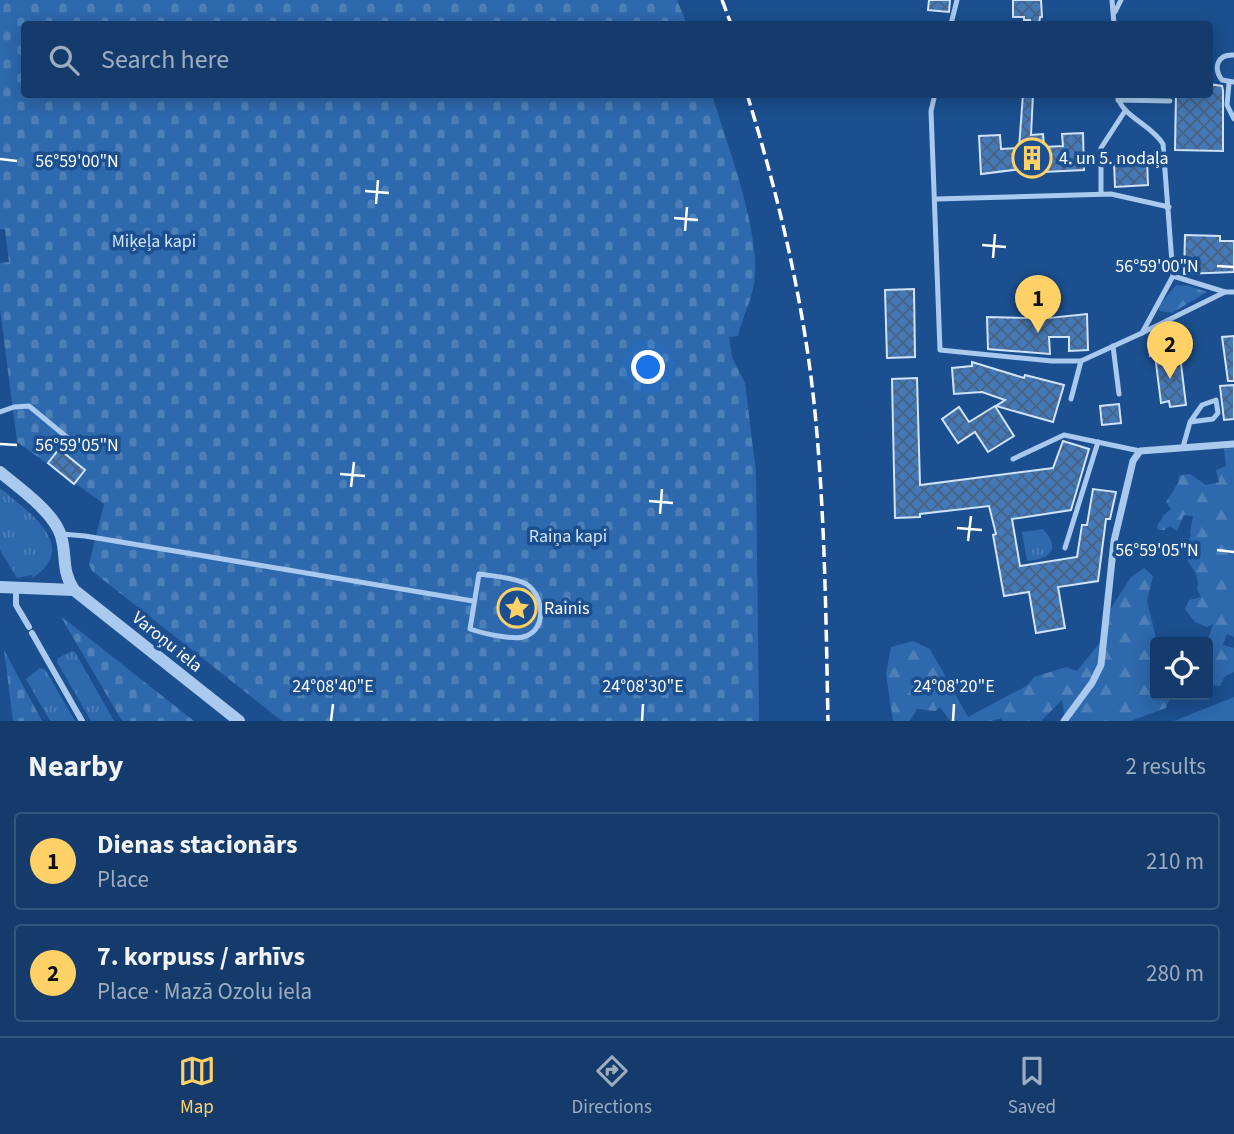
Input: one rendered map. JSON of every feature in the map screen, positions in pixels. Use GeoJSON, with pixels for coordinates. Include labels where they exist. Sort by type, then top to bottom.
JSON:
{"type":"FeatureCollection","features":[{"type":"Feature","properties":{"kind":"street"},"geometry":{"type":"LineString","coordinates":[[1064,721],[1092,683],[1101,665],[1114,541],[1133,461],[1140,451],[1234,444]]}},
{"type":"Feature","properties":{"kind":"street"},"geometry":{"type":"LineString","coordinates":[[0,472],[53,520],[61,534],[67,579],[74,590]]}},
{"type":"Feature","properties":{"kind":"street"},"geometry":{"type":"LineString","coordinates":[[0,587],[74,590]]}},
{"type":"Feature","properties":{"kind":"street"},"geometry":{"type":"LineString","coordinates":[[16,589],[16,605],[82,721]]}},
{"type":"Feature","properties":{"kind":"street","name":"Varoņu iela"},"geometry":{"type":"LineString","coordinates":[[74,590],[239,721]]}},
{"type":"Feature","properties":{"kind":"lane"},"geometry":{"type":"LineString","coordinates":[[952,21],[957,0]]}},
{"type":"Feature","properties":{"kind":"lane"},"geometry":{"type":"LineString","coordinates":[[1112,0],[1114,21]]}},
{"type":"Feature","properties":{"kind":"lane"},"geometry":{"type":"LineString","coordinates":[[1114,15],[1121,0]]}},
{"type":"Feature","properties":{"kind":"lane"},"geometry":{"type":"LineString","coordinates":[[1234,55],[1227,54],[1220,58],[1216,66],[1221,83],[1232,83],[1225,105],[1234,119]]}},
{"type":"Feature","properties":{"kind":"lane"},"geometry":{"type":"LineString","coordinates":[[934,98],[931,111],[940,350],[1052,362],[1081,361],[1224,292]]}},
{"type":"Feature","properties":{"kind":"lane"},"geometry":{"type":"LineString","coordinates":[[1118,98],[1125,111],[1156,132],[1163,144],[1173,276],[1142,332]]}},
{"type":"Feature","properties":{"kind":"lane"},"geometry":{"type":"LineString","coordinates":[[1135,98],[1170,100]]}},
{"type":"Feature","properties":{"kind":"lane"},"geometry":{"type":"LineString","coordinates":[[1101,194],[1101,148],[1125,111]]}},
{"type":"Feature","properties":{"kind":"lane"},"geometry":{"type":"LineString","coordinates":[[936,199],[1111,194],[1169,207]]}},
{"type":"Feature","properties":{"kind":"lane"},"geometry":{"type":"LineString","coordinates":[[1173,276],[1224,292],[1234,292]]}},
{"type":"Feature","properties":{"kind":"lane"},"geometry":{"type":"LineString","coordinates":[[1113,346],[1119,394]]}},
{"type":"Feature","properties":{"kind":"lane"},"geometry":{"type":"LineString","coordinates":[[1071,399],[1081,361]]}},
{"type":"Feature","properties":{"kind":"lane"},"geometry":{"type":"LineString","coordinates":[[1183,447],[1190,422],[1202,405],[1216,400],[1218,413],[1213,419],[1190,422]]}},
{"type":"Feature","properties":{"kind":"lane"},"geometry":{"type":"LineString","coordinates":[[0,412],[29,406],[69,439]]}},
{"type":"Feature","properties":{"kind":"lane"},"geometry":{"type":"LineString","coordinates":[[1013,459],[1064,435],[1140,451]]}},
{"type":"Feature","properties":{"kind":"lane"},"geometry":{"type":"LineString","coordinates":[[1065,548],[1098,442]]}},
{"type":"Feature","properties":{"kind":"lane"},"geometry":{"type":"LineString","coordinates":[[61,534],[473,601]]}},
{"type":"Feature","properties":{"kind":"lane"},"geometry":{"type":"LineString","coordinates":[[479,574],[522,582],[535,591],[540,603],[537,627],[523,637],[473,630],[470,628],[473,601],[479,574]]}},
{"type":"Feature","properties":{"kind":"green space"},"geometry":{"type":"Polygon","coordinates":[[[0,0],[677,0],[686,21],[21,21],[21,98],[713,98],[742,189],[753,240],[755,264],[753,290],[738,336],[729,337],[732,357],[745,383],[756,472],[759,721],[282,721],[92,571],[89,564],[104,504],[17,442],[0,309],[0,263],[9,262],[5,229],[0,229],[0,0]]]}},
{"type":"Feature","properties":{"kind":"green space"},"geometry":{"type":"Polygon","coordinates":[[[1176,285],[1207,292],[1172,313],[1160,311],[1158,307],[1176,285]]]}},
{"type":"Feature","properties":{"kind":"green space"},"geometry":{"type":"Polygon","coordinates":[[[1234,447],[1234,637],[1227,634],[1223,645],[1234,648],[1234,672],[1225,676],[1220,686],[1213,685],[1213,637],[1209,637],[1213,624],[1207,627],[1195,622],[1185,609],[1189,600],[1201,597],[1197,589],[1196,575],[1186,554],[1193,516],[1184,515],[1177,531],[1170,526],[1158,530],[1157,526],[1171,509],[1166,502],[1178,483],[1179,475],[1190,474],[1206,485],[1219,482],[1216,470],[1226,466],[1224,449],[1234,447]]]}},
{"type":"Feature","properties":{"kind":"green space"},"geometry":{"type":"Polygon","coordinates":[[[0,488],[35,518],[51,541],[52,553],[46,566],[33,578],[32,575],[17,578],[0,550],[0,488]]]}},
{"type":"Feature","properties":{"kind":"green space"},"geometry":{"type":"Polygon","coordinates":[[[1043,529],[1052,543],[1050,552],[1047,556],[1027,561],[1022,532],[1043,529]]]}},
{"type":"Feature","properties":{"kind":"green space"},"geometry":{"type":"Polygon","coordinates":[[[1144,568],[1153,576],[1147,601],[1156,637],[1150,637],[1150,700],[1169,700],[1166,708],[1130,721],[1065,721],[1062,700],[1041,721],[1002,721],[1002,718],[991,721],[950,721],[940,707],[935,711],[917,709],[910,721],[893,721],[886,674],[891,647],[913,641],[930,649],[968,717],[1028,685],[1034,677],[1066,667],[1077,671],[1102,640],[1103,621],[1131,577],[1144,568]]]}},
{"type":"Feature","properties":{"kind":"green space"},"geometry":{"type":"Polygon","coordinates":[[[61,617],[66,620],[194,721],[122,721],[61,617]]]}},
{"type":"Feature","properties":{"kind":"green space"},"geometry":{"type":"Polygon","coordinates":[[[4,650],[42,721],[13,721],[4,650]]]}},
{"type":"Feature","properties":{"kind":"green space"},"geometry":{"type":"Polygon","coordinates":[[[72,651],[114,721],[91,721],[57,662],[58,658],[72,651]]]}},
{"type":"Feature","properties":{"kind":"green space"},"geometry":{"type":"Polygon","coordinates":[[[40,668],[45,669],[75,721],[50,721],[26,679],[40,668]]]}},
{"type":"Feature","properties":{"kind":"green space"},"geometry":{"type":"Polygon","coordinates":[[[1234,697],[1234,721],[1174,721],[1234,697]]]}},
{"type":"Feature","properties":{"kind":"building"},"geometry":{"type":"Polygon","coordinates":[[[929,0],[950,0],[949,12],[928,10],[929,0]]]}},
{"type":"Feature","properties":{"kind":"building"},"geometry":{"type":"Polygon","coordinates":[[[1013,0],[1041,0],[1042,17],[1039,21],[1013,17],[1013,0]]]}},
{"type":"Feature","properties":{"kind":"building"},"geometry":{"type":"Polygon","coordinates":[[[1213,85],[1222,86],[1223,151],[1175,150],[1176,98],[1213,98],[1213,85]]]}},
{"type":"Feature","properties":{"kind":"building","name":"4. un 5. nodaļa"},"geometry":{"type":"Polygon","coordinates":[[[1023,98],[1033,98],[1031,135],[1043,134],[1044,147],[1063,146],[1062,134],[1083,133],[1084,170],[1022,173],[1021,169],[981,174],[979,136],[1000,135],[1001,149],[1019,148],[1023,98]]]}},
{"type":"Feature","properties":{"kind":"building"},"geometry":{"type":"Polygon","coordinates":[[[1147,160],[1148,185],[1115,187],[1114,162],[1147,160]]]}},
{"type":"Feature","properties":{"kind":"building"},"geometry":{"type":"Polygon","coordinates":[[[1185,235],[1220,236],[1220,241],[1234,241],[1234,272],[1184,274],[1185,235]]]}},
{"type":"Feature","properties":{"kind":"building"},"geometry":{"type":"Polygon","coordinates":[[[914,289],[915,357],[887,358],[885,290],[914,289]]]}},
{"type":"Feature","properties":{"kind":"building"},"geometry":{"type":"Polygon","coordinates":[[[1087,314],[1088,350],[1069,351],[1069,337],[1049,337],[1050,354],[988,349],[987,317],[1026,318],[1049,315],[1049,318],[1087,314]]]}},
{"type":"Feature","properties":{"kind":"building"},"geometry":{"type":"Polygon","coordinates":[[[1234,336],[1234,381],[1228,381],[1222,337],[1234,336]]]}},
{"type":"Feature","properties":{"kind":"building"},"geometry":{"type":"Polygon","coordinates":[[[1178,339],[1186,405],[1170,407],[1169,401],[1161,403],[1155,355],[1150,356],[1148,343],[1178,339]]]}},
{"type":"Feature","properties":{"kind":"building"},"geometry":{"type":"Polygon","coordinates":[[[972,362],[1024,378],[1025,375],[1064,385],[1053,422],[996,406],[1005,400],[982,392],[954,394],[952,368],[972,366],[972,362]]]}},
{"type":"Feature","properties":{"kind":"building"},"geometry":{"type":"Polygon","coordinates":[[[917,378],[920,485],[1053,468],[1063,441],[1089,449],[1071,510],[1012,519],[1020,566],[1077,557],[1082,525],[1087,525],[1093,489],[1116,492],[1110,519],[1106,519],[1098,581],[1058,587],[1065,628],[1036,633],[1029,592],[1004,596],[993,535],[996,534],[989,506],[920,514],[920,517],[895,518],[892,379],[917,378]]]}},
{"type":"Feature","properties":{"kind":"building"},"geometry":{"type":"Polygon","coordinates":[[[1234,385],[1234,419],[1224,420],[1220,386],[1234,385]]]}},
{"type":"Feature","properties":{"kind":"building"},"geometry":{"type":"Polygon","coordinates":[[[1119,404],[1121,423],[1102,425],[1100,406],[1119,404]]]}},
{"type":"Feature","properties":{"kind":"building"},"geometry":{"type":"Polygon","coordinates":[[[995,406],[1014,436],[988,452],[975,432],[958,443],[942,419],[959,407],[969,422],[995,406]]]}},
{"type":"Feature","properties":{"kind":"building"},"geometry":{"type":"Polygon","coordinates":[[[59,449],[85,470],[74,484],[48,463],[59,449]]]}},
{"type":"Feature","properties":{"kind":"railway"},"geometry":{"type":"LineString","coordinates":[[722,0],[730,21]]}},
{"type":"Feature","properties":{"kind":"railway"},"geometry":{"type":"LineString","coordinates":[[748,98],[790,257],[812,381],[823,534],[828,721]]}},
{"type":"Feature","properties":{"kind":"place","name":"4. un 5. nodaļa"},"geometry":{"type":"Point","coordinates":[1032,158]}},
{"type":"Feature","properties":{"kind":"place","name":"Dienas stacionārs"},"geometry":{"type":"Point","coordinates":[1038,333]}},
{"type":"Feature","properties":{"kind":"place","name":"7. korpuss / arhīvs"},"geometry":{"type":"Point","coordinates":[1170,379]}},
{"type":"Feature","properties":{"kind":"place","name":"Rainis"},"geometry":{"type":"Point","coordinates":[517,608]}},
{"type":"Feature","properties":{"kind":"park label","name":"Miķeļa kapi"},"geometry":{"type":"Point","coordinates":[154,241]}},
{"type":"Feature","properties":{"kind":"park label","name":"Raiņa kapi"},"geometry":{"type":"Point","coordinates":[568,536]}}]}
